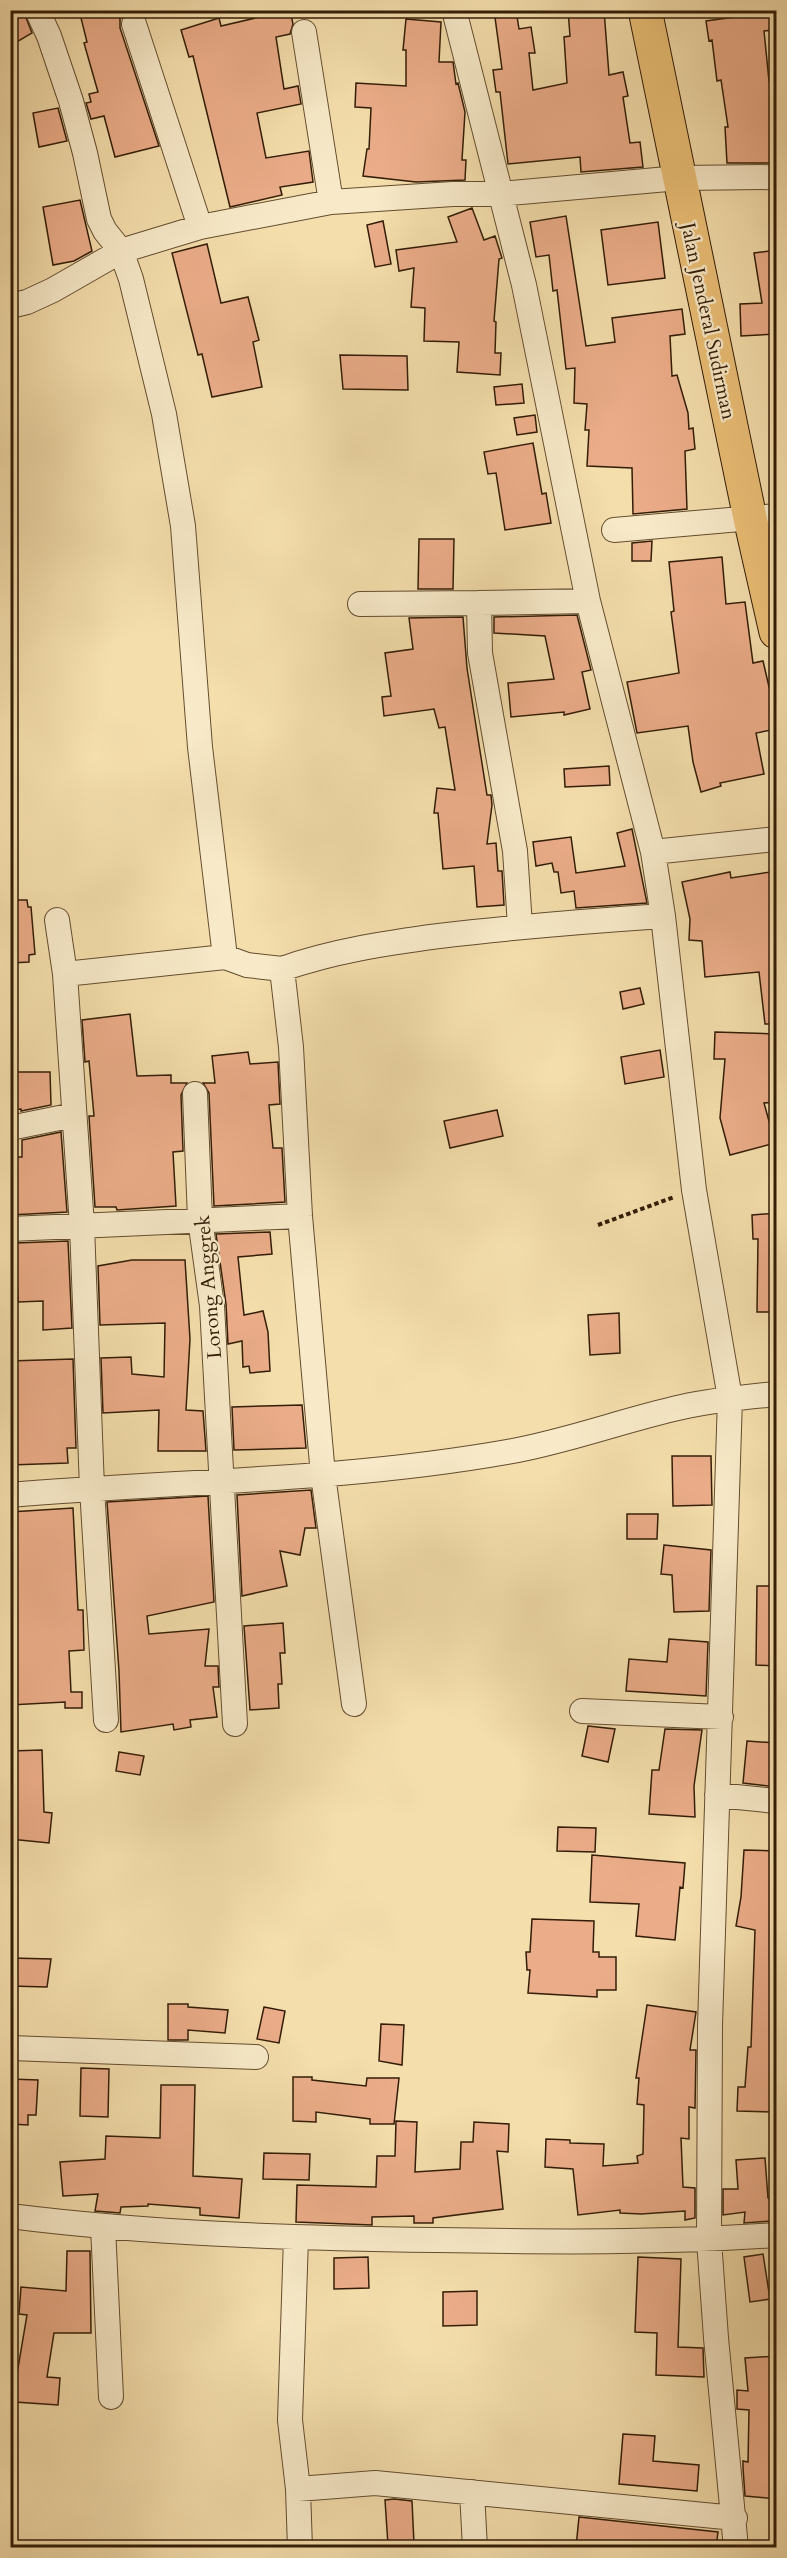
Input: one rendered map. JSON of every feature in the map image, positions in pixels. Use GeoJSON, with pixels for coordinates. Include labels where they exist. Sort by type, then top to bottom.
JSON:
{"type":"FeatureCollection","features":[{"type":"Feature","properties":{"kind":"highway","name":"Jalan Jenderal Sudirman"},"geometry":{"type":"LineString","coordinates":[[645,10],[679,178],[763,517],[777,632]]}},
{"type":"Feature","properties":{"kind":"street"},"geometry":{"type":"LineString","coordinates":[[38,10],[71,101],[99,219],[105,231],[121,251],[131,279],[175,472],[183,526],[200,747],[225,957]]}},
{"type":"Feature","properties":{"kind":"street"},"geometry":{"type":"LineString","coordinates":[[454,10],[524,285],[588,601],[653,852],[663,916],[694,1190],[730,1398],[710,2026],[709,2240],[736,2547]]}},
{"type":"Feature","properties":{"kind":"street"},"geometry":{"type":"LineString","coordinates":[[134,24],[200,227]]}},
{"type":"Feature","properties":{"kind":"street"},"geometry":{"type":"LineString","coordinates":[[304,32],[331,202]]}},
{"type":"Feature","properties":{"kind":"street"},"geometry":{"type":"LineString","coordinates":[[10,306],[27,302],[53,291],[121,251],[200,227],[331,202],[453,194],[500,194],[679,178],[777,177]]}},
{"type":"Feature","properties":{"kind":"street"},"geometry":{"type":"LineString","coordinates":[[614,530],[763,517]]}},
{"type":"Feature","properties":{"kind":"street"},"geometry":{"type":"LineString","coordinates":[[360,604],[588,601]]}},
{"type":"Feature","properties":{"kind":"street"},"geometry":{"type":"LineString","coordinates":[[479,603],[480,653],[515,851],[520,926]]}},
{"type":"Feature","properties":{"kind":"street"},"geometry":{"type":"LineString","coordinates":[[653,852],[777,839]]}},
{"type":"Feature","properties":{"kind":"street"},"geometry":{"type":"LineString","coordinates":[[65,974],[225,957],[247,965],[282,969],[310,959],[348,950],[520,926],[663,916]]}},
{"type":"Feature","properties":{"kind":"street"},"geometry":{"type":"LineString","coordinates":[[57,920],[65,974],[82,1226],[92,1488],[105,1720]]}},
{"type":"Feature","properties":{"kind":"street"},"geometry":{"type":"LineString","coordinates":[[282,969],[291,1047],[300,1216],[323,1475],[354,1704]]}},
{"type":"Feature","properties":{"kind":"street","name":"Lorong Anggrek"},"geometry":{"type":"LineString","coordinates":[[195,1094],[200,1219],[212,1306],[235,1724]]}},
{"type":"Feature","properties":{"kind":"street"},"geometry":{"type":"LineString","coordinates":[[10,1128],[74,1115]]}},
{"type":"Feature","properties":{"kind":"street"},"geometry":{"type":"LineString","coordinates":[[10,1229],[300,1216]]}},
{"type":"Feature","properties":{"kind":"street"},"geometry":{"type":"LineString","coordinates":[[10,1495],[323,1475],[507,1452],[683,1406],[730,1398],[777,1394]]}},
{"type":"Feature","properties":{"kind":"street"},"geometry":{"type":"LineString","coordinates":[[582,1711],[721,1717]]}},
{"type":"Feature","properties":{"kind":"street"},"geometry":{"type":"LineString","coordinates":[[717,1795],[777,1801]]}},
{"type":"Feature","properties":{"kind":"street"},"geometry":{"type":"LineString","coordinates":[[10,2048],[256,2057]]}},
{"type":"Feature","properties":{"kind":"street"},"geometry":{"type":"LineString","coordinates":[[10,2216],[103,2227],[296,2238],[572,2242],[709,2240],[777,2235]]}},
{"type":"Feature","properties":{"kind":"street"},"geometry":{"type":"LineString","coordinates":[[103,2227],[111,2397]]}},
{"type":"Feature","properties":{"kind":"street"},"geometry":{"type":"LineString","coordinates":[[296,2238],[290,2420],[298,2489],[300,2547]]}},
{"type":"Feature","properties":{"kind":"street"},"geometry":{"type":"LineString","coordinates":[[298,2489],[375,2483],[735,2518]]}},
{"type":"Feature","properties":{"kind":"street"},"geometry":{"type":"LineString","coordinates":[[472,2492],[475,2547]]}},
{"type":"Feature","properties":{"kind":"path"},"geometry":{"type":"LineString","coordinates":[[598,1225],[694,1190]]}},
{"type":"Feature","properties":{"kind":"building"},"geometry":{"type":"Polygon","coordinates":[[[10,10],[23,10],[32,33],[10,46],[10,10]]]}},
{"type":"Feature","properties":{"kind":"building"},"geometry":{"type":"Polygon","coordinates":[[[79,10],[120,10],[120,28],[159,146],[115,157],[104,116],[91,119],[86,103],[91,102],[89,94],[98,92],[84,43],[87,42],[79,10]]]}},
{"type":"Feature","properties":{"kind":"building"},"geometry":{"type":"Polygon","coordinates":[[[290,10],[293,24],[290,34],[276,37],[284,89],[298,86],[301,104],[257,113],[266,158],[309,151],[313,182],[280,187],[282,195],[230,207],[193,56],[189,57],[181,30],[219,18],[221,26],[290,10]]]}},
{"type":"Feature","properties":{"kind":"building"},"geometry":{"type":"Polygon","coordinates":[[[494,10],[516,10],[519,29],[531,27],[535,53],[529,53],[533,90],[567,83],[564,37],[570,36],[568,10],[604,10],[609,75],[623,72],[628,96],[623,97],[630,143],[640,142],[643,167],[581,172],[580,157],[508,164],[500,92],[496,92],[493,70],[502,69],[494,10]]]}},
{"type":"Feature","properties":{"kind":"building"},"geometry":{"type":"Polygon","coordinates":[[[772,12],[774,30],[764,31],[769,81],[777,80],[777,163],[727,163],[725,127],[728,127],[721,80],[717,81],[712,40],[709,41],[706,21],[772,12]]]}},
{"type":"Feature","properties":{"kind":"building"},"geometry":{"type":"Polygon","coordinates":[[[406,19],[441,22],[439,62],[453,62],[456,84],[458,83],[465,112],[462,160],[466,160],[465,180],[416,182],[363,176],[367,149],[369,149],[371,108],[355,107],[356,83],[406,86],[406,50],[403,50],[406,19]]]}},
{"type":"Feature","properties":{"kind":"building"},"geometry":{"type":"Polygon","coordinates":[[[58,108],[67,141],[39,147],[33,113],[58,108]]]}},
{"type":"Feature","properties":{"kind":"building"},"geometry":{"type":"Polygon","coordinates":[[[80,200],[92,251],[74,261],[53,265],[43,207],[80,200]]]}},
{"type":"Feature","properties":{"kind":"building"},"geometry":{"type":"Polygon","coordinates":[[[472,208],[484,240],[495,236],[502,258],[499,259],[494,321],[496,322],[495,353],[501,353],[500,375],[457,372],[459,342],[424,341],[425,308],[411,307],[414,268],[399,271],[396,250],[457,242],[448,217],[472,208]]]}},
{"type":"Feature","properties":{"kind":"building"},"geometry":{"type":"Polygon","coordinates":[[[566,216],[586,346],[615,342],[612,318],[682,309],[685,334],[670,336],[672,376],[677,375],[688,413],[689,429],[693,428],[695,449],[685,451],[687,509],[633,514],[632,468],[587,466],[589,430],[585,430],[587,404],[574,403],[575,368],[566,369],[557,290],[553,291],[549,255],[536,257],[530,222],[566,216]]]}},
{"type":"Feature","properties":{"kind":"building"},"geometry":{"type":"Polygon","coordinates":[[[383,221],[391,264],[375,267],[367,225],[383,221]]]}},
{"type":"Feature","properties":{"kind":"building"},"geometry":{"type":"Polygon","coordinates":[[[658,222],[665,278],[608,285],[601,230],[658,222]]]}},
{"type":"Feature","properties":{"kind":"building"},"geometry":{"type":"Polygon","coordinates":[[[207,244],[221,303],[248,297],[259,340],[253,342],[262,387],[212,397],[202,354],[198,355],[172,253],[207,244]]]}},
{"type":"Feature","properties":{"kind":"building"},"geometry":{"type":"Polygon","coordinates":[[[777,250],[777,334],[741,336],[740,304],[762,303],[754,253],[777,250]]]}},
{"type":"Feature","properties":{"kind":"building"},"geometry":{"type":"Polygon","coordinates":[[[340,355],[407,356],[408,390],[343,389],[340,355]]]}},
{"type":"Feature","properties":{"kind":"building"},"geometry":{"type":"Polygon","coordinates":[[[522,384],[524,403],[496,405],[494,387],[522,384]]]}},
{"type":"Feature","properties":{"kind":"building"},"geometry":{"type":"Polygon","coordinates":[[[535,415],[537,432],[517,435],[514,418],[535,415]]]}},
{"type":"Feature","properties":{"kind":"building"},"geometry":{"type":"Polygon","coordinates":[[[533,443],[542,494],[546,493],[551,523],[505,530],[496,473],[488,474],[484,452],[533,443]]]}},
{"type":"Feature","properties":{"kind":"building"},"geometry":{"type":"Polygon","coordinates":[[[419,539],[454,539],[453,589],[418,589],[419,539]]]}},
{"type":"Feature","properties":{"kind":"building"},"geometry":{"type":"Polygon","coordinates":[[[652,541],[651,561],[632,561],[632,543],[652,541]]]}},
{"type":"Feature","properties":{"kind":"building"},"geometry":{"type":"Polygon","coordinates":[[[722,557],[726,604],[745,602],[753,663],[763,661],[777,712],[777,729],[756,733],[764,774],[720,783],[721,786],[701,792],[693,762],[688,726],[637,733],[627,682],[679,673],[671,612],[674,611],[669,562],[722,557]]]}},
{"type":"Feature","properties":{"kind":"building"},"geometry":{"type":"Polygon","coordinates":[[[577,615],[591,670],[582,672],[590,709],[564,715],[564,712],[511,717],[508,683],[554,679],[545,636],[494,633],[494,617],[577,615]]]}},
{"type":"Feature","properties":{"kind":"building"},"geometry":{"type":"Polygon","coordinates":[[[463,617],[467,668],[474,713],[487,795],[491,795],[492,805],[487,844],[496,843],[498,871],[502,871],[504,905],[477,907],[474,866],[443,869],[438,813],[434,813],[437,788],[455,790],[445,727],[439,728],[434,709],[384,716],[382,697],[391,696],[385,653],[413,649],[409,618],[463,617]]]}},
{"type":"Feature","properties":{"kind":"building"},"geometry":{"type":"Polygon","coordinates":[[[609,766],[610,785],[565,787],[564,769],[609,766]]]}},
{"type":"Feature","properties":{"kind":"building"},"geometry":{"type":"Polygon","coordinates":[[[632,829],[647,903],[576,908],[574,891],[561,893],[558,872],[554,872],[552,863],[536,866],[533,842],[571,837],[576,873],[625,866],[617,833],[632,829]]]}},
{"type":"Feature","properties":{"kind":"building"},"geometry":{"type":"Polygon","coordinates":[[[777,871],[777,1024],[765,1024],[759,972],[705,977],[702,941],[689,940],[690,919],[682,882],[730,872],[731,878],[777,871]]]}},
{"type":"Feature","properties":{"kind":"building"},"geometry":{"type":"Polygon","coordinates":[[[10,900],[27,900],[28,907],[31,907],[35,954],[29,955],[29,962],[10,963],[10,900]]]}},
{"type":"Feature","properties":{"kind":"building"},"geometry":{"type":"Polygon","coordinates":[[[640,988],[644,1004],[623,1009],[620,992],[640,988]]]}},
{"type":"Feature","properties":{"kind":"building"},"geometry":{"type":"Polygon","coordinates":[[[130,1014],[137,1076],[171,1075],[171,1083],[187,1083],[181,1095],[183,1151],[173,1152],[176,1206],[117,1210],[116,1207],[95,1207],[89,1116],[94,1116],[89,1061],[85,1062],[82,1020],[130,1014]]]}},
{"type":"Feature","properties":{"kind":"building"},"geometry":{"type":"Polygon","coordinates":[[[715,1032],[777,1034],[777,1102],[764,1103],[775,1143],[730,1155],[720,1118],[725,1059],[714,1059],[715,1032]]]}},
{"type":"Feature","properties":{"kind":"building"},"geometry":{"type":"Polygon","coordinates":[[[660,1050],[664,1077],[625,1084],[621,1057],[660,1050]]]}},
{"type":"Feature","properties":{"kind":"building"},"geometry":{"type":"Polygon","coordinates":[[[248,1052],[250,1064],[278,1062],[280,1104],[269,1105],[273,1148],[282,1148],[285,1202],[214,1206],[209,1093],[203,1083],[215,1083],[212,1056],[248,1052]]]}},
{"type":"Feature","properties":{"kind":"building"},"geometry":{"type":"Polygon","coordinates":[[[10,1072],[50,1072],[51,1105],[21,1111],[21,1109],[10,1110],[10,1072]]]}},
{"type":"Feature","properties":{"kind":"building"},"geometry":{"type":"Polygon","coordinates":[[[497,1110],[503,1136],[450,1148],[444,1121],[497,1110]]]}},
{"type":"Feature","properties":{"kind":"building"},"geometry":{"type":"Polygon","coordinates":[[[61,1132],[67,1212],[10,1215],[10,1157],[22,1157],[22,1140],[61,1132]]]}},
{"type":"Feature","properties":{"kind":"building"},"geometry":{"type":"Polygon","coordinates":[[[777,1213],[777,1312],[757,1312],[758,1239],[753,1239],[752,1215],[777,1213]]]}},
{"type":"Feature","properties":{"kind":"building"},"geometry":{"type":"Polygon","coordinates":[[[270,1232],[272,1254],[238,1257],[244,1315],[263,1311],[268,1332],[270,1371],[250,1373],[249,1366],[243,1367],[242,1341],[228,1344],[226,1304],[216,1234],[270,1232]]]}},
{"type":"Feature","properties":{"kind":"building"},"geometry":{"type":"Polygon","coordinates":[[[68,1241],[72,1328],[43,1330],[43,1301],[18,1302],[16,1243],[68,1241]]]}},
{"type":"Feature","properties":{"kind":"building"},"geometry":{"type":"Polygon","coordinates":[[[132,1260],[185,1260],[190,1339],[186,1410],[203,1411],[206,1451],[158,1451],[159,1410],[103,1413],[101,1358],[131,1357],[132,1374],[164,1377],[165,1323],[100,1325],[98,1266],[132,1260]]]}},
{"type":"Feature","properties":{"kind":"building"},"geometry":{"type":"Polygon","coordinates":[[[619,1313],[620,1353],[590,1355],[588,1315],[619,1313]]]}},
{"type":"Feature","properties":{"kind":"building"},"geometry":{"type":"Polygon","coordinates":[[[73,1359],[76,1448],[67,1448],[68,1463],[10,1465],[10,1361],[73,1359]]]}},
{"type":"Feature","properties":{"kind":"building"},"geometry":{"type":"Polygon","coordinates":[[[302,1405],[306,1448],[234,1450],[232,1407],[302,1405]]]}},
{"type":"Feature","properties":{"kind":"building"},"geometry":{"type":"Polygon","coordinates":[[[672,1456],[711,1456],[712,1505],[673,1506],[672,1456]]]}},
{"type":"Feature","properties":{"kind":"building"},"geometry":{"type":"Polygon","coordinates":[[[311,1490],[316,1528],[305,1528],[300,1555],[280,1551],[287,1586],[242,1596],[237,1495],[311,1490]]]}},
{"type":"Feature","properties":{"kind":"building"},"geometry":{"type":"Polygon","coordinates":[[[208,1496],[214,1602],[147,1616],[149,1634],[209,1629],[205,1666],[218,1666],[219,1687],[213,1687],[217,1717],[190,1720],[191,1727],[174,1730],[173,1724],[121,1732],[107,1502],[208,1496]]]}},
{"type":"Feature","properties":{"kind":"building"},"geometry":{"type":"Polygon","coordinates":[[[73,1508],[78,1610],[83,1610],[84,1650],[69,1651],[71,1692],[82,1692],[82,1708],[65,1708],[65,1702],[10,1705],[10,1512],[73,1508]]]}},
{"type":"Feature","properties":{"kind":"building"},"geometry":{"type":"Polygon","coordinates":[[[627,1514],[658,1514],[657,1539],[627,1539],[627,1514]]]}},
{"type":"Feature","properties":{"kind":"building"},"geometry":{"type":"Polygon","coordinates":[[[664,1545],[711,1550],[709,1611],[674,1612],[672,1575],[661,1574],[664,1545]]]}},
{"type":"Feature","properties":{"kind":"building"},"geometry":{"type":"Polygon","coordinates":[[[757,1586],[777,1586],[777,1666],[756,1665],[757,1586]]]}},
{"type":"Feature","properties":{"kind":"building"},"geometry":{"type":"Polygon","coordinates":[[[283,1623],[285,1653],[280,1653],[282,1684],[278,1684],[279,1708],[250,1710],[244,1626],[283,1623]]]}},
{"type":"Feature","properties":{"kind":"building"},"geometry":{"type":"Polygon","coordinates":[[[669,1639],[708,1642],[706,1696],[626,1691],[629,1659],[667,1662],[669,1639]]]}},
{"type":"Feature","properties":{"kind":"building"},"geometry":{"type":"Polygon","coordinates":[[[588,1726],[615,1729],[608,1762],[582,1756],[588,1726]]]}},
{"type":"Feature","properties":{"kind":"building"},"geometry":{"type":"Polygon","coordinates":[[[665,1729],[702,1730],[694,1786],[695,1817],[649,1814],[652,1770],[659,1770],[665,1729]]]}},
{"type":"Feature","properties":{"kind":"building"},"geometry":{"type":"Polygon","coordinates":[[[747,1741],[777,1743],[777,1787],[743,1783],[747,1741]]]}},
{"type":"Feature","properties":{"kind":"building"},"geometry":{"type":"Polygon","coordinates":[[[42,1750],[44,1812],[52,1813],[49,1843],[10,1839],[10,1751],[42,1750]]]}},
{"type":"Feature","properties":{"kind":"building"},"geometry":{"type":"Polygon","coordinates":[[[119,1752],[144,1756],[140,1775],[116,1771],[119,1752]]]}},
{"type":"Feature","properties":{"kind":"building"},"geometry":{"type":"Polygon","coordinates":[[[558,1827],[596,1828],[595,1852],[557,1851],[558,1827]]]}},
{"type":"Feature","properties":{"kind":"building"},"geometry":{"type":"Polygon","coordinates":[[[744,1850],[777,1851],[775,2112],[737,2111],[738,2087],[745,2087],[748,2047],[751,2047],[755,1930],[736,1926],[741,1897],[744,1850]]]}},
{"type":"Feature","properties":{"kind":"building"},"geometry":{"type":"Polygon","coordinates":[[[592,1855],[685,1863],[683,1888],[680,1887],[675,1940],[636,1936],[639,1904],[590,1902],[592,1855]]]}},
{"type":"Feature","properties":{"kind":"building"},"geometry":{"type":"Polygon","coordinates":[[[532,1919],[594,1921],[593,1952],[599,1952],[599,1957],[616,1957],[616,1990],[597,1990],[597,1997],[528,1993],[530,1970],[527,1970],[526,1952],[530,1952],[532,1919]]]}},
{"type":"Feature","properties":{"kind":"building"},"geometry":{"type":"Polygon","coordinates":[[[10,1958],[51,1959],[47,1987],[10,1986],[10,1958]]]}},
{"type":"Feature","properties":{"kind":"building"},"geometry":{"type":"Polygon","coordinates":[[[168,2004],[188,2004],[188,2007],[228,2010],[225,2033],[188,2030],[188,2040],[168,2040],[168,2004]]]}},
{"type":"Feature","properties":{"kind":"building"},"geometry":{"type":"Polygon","coordinates":[[[647,2005],[696,2012],[690,2050],[696,2050],[695,2108],[689,2107],[689,2139],[681,2138],[683,2187],[695,2188],[695,2218],[685,2220],[685,2211],[641,2214],[620,2213],[620,2210],[578,2215],[573,2169],[545,2167],[546,2139],[570,2140],[570,2143],[604,2144],[603,2166],[638,2163],[637,2156],[643,2154],[644,2105],[637,2104],[639,2078],[636,2078],[647,2005]]]}},
{"type":"Feature","properties":{"kind":"building"},"geometry":{"type":"Polygon","coordinates":[[[264,2007],[285,2011],[279,2043],[257,2039],[264,2007]]]}},
{"type":"Feature","properties":{"kind":"building"},"geometry":{"type":"Polygon","coordinates":[[[381,2024],[404,2025],[402,2065],[379,2061],[381,2024]]]}},
{"type":"Feature","properties":{"kind":"building"},"geometry":{"type":"Polygon","coordinates":[[[81,2068],[109,2069],[108,2117],[80,2116],[81,2068]]]}},
{"type":"Feature","properties":{"kind":"building"},"geometry":{"type":"Polygon","coordinates":[[[293,2077],[312,2077],[312,2080],[366,2086],[367,2078],[399,2078],[394,2124],[370,2124],[370,2119],[316,2112],[316,2122],[293,2121],[293,2077]]]}},
{"type":"Feature","properties":{"kind":"building"},"geometry":{"type":"Polygon","coordinates":[[[10,2079],[38,2080],[36,2115],[28,2115],[28,2125],[10,2124],[10,2079]]]}},
{"type":"Feature","properties":{"kind":"building"},"geometry":{"type":"Polygon","coordinates":[[[161,2085],[195,2085],[193,2176],[242,2179],[239,2218],[200,2215],[200,2208],[148,2204],[148,2206],[121,2207],[120,2213],[95,2211],[98,2194],[63,2196],[60,2162],[105,2159],[106,2136],[160,2138],[161,2085]]]}},
{"type":"Feature","properties":{"kind":"building"},"geometry":{"type":"Polygon","coordinates":[[[396,2121],[417,2122],[415,2172],[460,2169],[461,2142],[473,2142],[474,2122],[509,2124],[508,2152],[497,2151],[503,2209],[433,2218],[433,2223],[414,2223],[414,2216],[372,2217],[372,2225],[296,2222],[297,2185],[376,2187],[377,2156],[395,2156],[396,2121]]]}},
{"type":"Feature","properties":{"kind":"building"},"geometry":{"type":"Polygon","coordinates":[[[264,2153],[310,2154],[309,2180],[263,2179],[264,2153]]]}},
{"type":"Feature","properties":{"kind":"building"},"geometry":{"type":"Polygon","coordinates":[[[765,2158],[768,2198],[773,2199],[771,2221],[744,2223],[745,2212],[723,2215],[723,2189],[738,2189],[736,2160],[765,2158]]]}},
{"type":"Feature","properties":{"kind":"building"},"geometry":{"type":"Polygon","coordinates":[[[67,2251],[90,2251],[91,2333],[54,2333],[47,2377],[60,2378],[58,2405],[15,2402],[17,2374],[27,2315],[19,2314],[21,2287],[66,2291],[67,2251]]]}},
{"type":"Feature","properties":{"kind":"building"},"geometry":{"type":"Polygon","coordinates":[[[763,2254],[770,2299],[750,2302],[744,2257],[763,2254]]]}},
{"type":"Feature","properties":{"kind":"building"},"geometry":{"type":"Polygon","coordinates":[[[368,2257],[369,2288],[334,2289],[334,2258],[368,2257]]]}},
{"type":"Feature","properties":{"kind":"building"},"geometry":{"type":"Polygon","coordinates":[[[638,2257],[681,2259],[678,2347],[703,2348],[704,2377],[656,2375],[657,2333],[635,2332],[638,2257]]]}},
{"type":"Feature","properties":{"kind":"building"},"geometry":{"type":"Polygon","coordinates":[[[477,2291],[477,2325],[443,2326],[443,2292],[477,2291]]]}},
{"type":"Feature","properties":{"kind":"building"},"geometry":{"type":"Polygon","coordinates":[[[777,2356],[777,2499],[745,2496],[743,2461],[748,2462],[749,2410],[737,2409],[737,2390],[748,2391],[745,2358],[777,2356]]]}},
{"type":"Feature","properties":{"kind":"building"},"geometry":{"type":"Polygon","coordinates":[[[623,2434],[655,2436],[653,2461],[699,2465],[697,2491],[619,2484],[623,2434]]]}},
{"type":"Feature","properties":{"kind":"building"},"geometry":{"type":"Polygon","coordinates":[[[385,2500],[412,2501],[414,2544],[388,2545],[385,2500]]]}},
{"type":"Feature","properties":{"kind":"building"},"geometry":{"type":"Polygon","coordinates":[[[579,2517],[718,2532],[716,2547],[576,2547],[579,2517]]]}}]}
